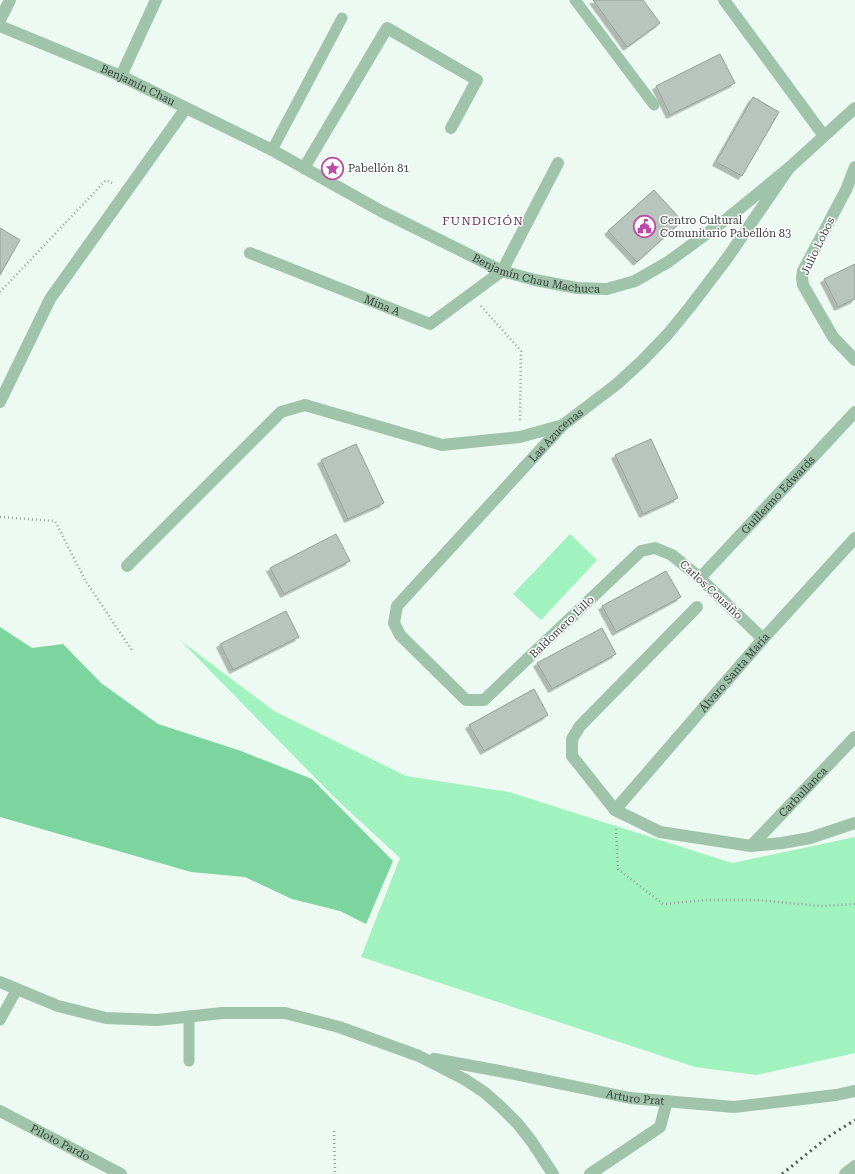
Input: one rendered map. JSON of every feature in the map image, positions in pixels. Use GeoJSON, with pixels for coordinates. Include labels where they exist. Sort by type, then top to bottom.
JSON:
{"type":"FeatureCollection","features":[{"type":"Feature","properties":{"kind":"street"},"geometry":{"type":"LineString","coordinates":[[0,20],[10,0]]}},
{"type":"Feature","properties":{"kind":"street"},"geometry":{"type":"LineString","coordinates":[[121,76],[156,0]]}},
{"type":"Feature","properties":{"kind":"street"},"geometry":{"type":"LineString","coordinates":[[724,0],[824,136]]}},
{"type":"Feature","properties":{"kind":"street","name":"Benjamín Chau"},"geometry":{"type":"LineString","coordinates":[[0,26],[121,76],[272,150]]}},
{"type":"Feature","properties":{"kind":"street"},"geometry":{"type":"LineString","coordinates":[[304,168],[387,28],[477,80],[451,128]]}},
{"type":"Feature","properties":{"kind":"street"},"geometry":{"type":"LineString","coordinates":[[0,402],[50,299],[186,108]]}},
{"type":"Feature","properties":{"kind":"street"},"geometry":{"type":"LineString","coordinates":[[789,168],[855,108]]}},
{"type":"Feature","properties":{"kind":"street","name":"Benjamín Chau Machuca"},"geometry":{"type":"LineString","coordinates":[[272,150],[381,211],[502,271],[535,280],[577,288],[607,289],[635,281],[668,262],[728,218],[789,168]]}},
{"type":"Feature","properties":{"kind":"street"},"geometry":{"type":"LineString","coordinates":[[502,271],[558,163]]}},
{"type":"Feature","properties":{"kind":"street","name":"Julio Lobos"},"geometry":{"type":"LineString","coordinates":[[855,167],[846,190],[803,271],[802,278],[803,285],[826,327],[833,337],[855,360]]}},
{"type":"Feature","properties":{"kind":"street","name":"Las Azucenas"},"geometry":{"type":"LineString","coordinates":[[466,700],[400,635],[394,622],[397,606],[563,425],[617,384],[667,335],[728,257],[789,168]]}},
{"type":"Feature","properties":{"kind":"street","name":"Mina A"},"geometry":{"type":"LineString","coordinates":[[250,253],[430,324],[502,271]]}},
{"type":"Feature","properties":{"kind":"street"},"geometry":{"type":"LineString","coordinates":[[127,566],[281,412],[305,405],[442,445],[520,437],[563,425]]}},
{"type":"Feature","properties":{"kind":"street","name":"Guillermo Edwards"},"geometry":{"type":"LineString","coordinates":[[700,578],[855,412]]}},
{"type":"Feature","properties":{"kind":"street","name":"Álvaro Santa María"},"geometry":{"type":"LineString","coordinates":[[615,810],[763,639],[855,538]]}},
{"type":"Feature","properties":{"kind":"street","name":"Carlos Cousiño"},"geometry":{"type":"LineString","coordinates":[[655,548],[672,555],[700,578],[763,639]]}},
{"type":"Feature","properties":{"kind":"street","name":"Baldomero Lillo"},"geometry":{"type":"LineString","coordinates":[[466,700],[484,700],[641,551],[655,548]]}},
{"type":"Feature","properties":{"kind":"street"},"geometry":{"type":"LineString","coordinates":[[697,607],[580,726],[572,740],[572,756],[615,810],[660,832],[751,846],[782,844],[810,838],[855,823]]}},
{"type":"Feature","properties":{"kind":"street","name":"Carbullanca"},"geometry":{"type":"LineString","coordinates":[[751,846],[855,737]]}},
{"type":"Feature","properties":{"kind":"street"},"geometry":{"type":"LineString","coordinates":[[0,982],[58,1006],[106,1018],[157,1020],[222,1013],[285,1013],[339,1027],[419,1056],[464,1079],[484,1092],[501,1107],[532,1142],[553,1174]]}},
{"type":"Feature","properties":{"kind":"street","name":"Arturo Prat"},"geometry":{"type":"LineString","coordinates":[[419,1056],[630,1098],[734,1107],[836,1095],[854,1091]]}},
{"type":"Feature","properties":{"kind":"street"},"geometry":{"type":"LineString","coordinates":[[590,1174],[660,1127],[667,1101]]}},
{"type":"Feature","properties":{"kind":"street","name":"Piloto Pardo"},"geometry":{"type":"LineString","coordinates":[[0,1111],[121,1174]]}},
{"type":"Feature","properties":{"kind":"street"},"geometry":{"type":"LineString","coordinates":[[845,1174],[855,1166]]}},
{"type":"Feature","properties":{"kind":"lane"},"geometry":{"type":"LineString","coordinates":[[575,0],[654,106]]}},
{"type":"Feature","properties":{"kind":"lane"},"geometry":{"type":"LineString","coordinates":[[272,150],[342,18]]}},
{"type":"Feature","properties":{"kind":"lane"},"geometry":{"type":"LineString","coordinates":[[0,1020],[17,989]]}},
{"type":"Feature","properties":{"kind":"lane"},"geometry":{"type":"LineString","coordinates":[[189,1016],[189,1061]]}},
{"type":"Feature","properties":{"kind":"path"},"geometry":{"type":"LineString","coordinates":[[0,292],[106,180],[127,190]]}},
{"type":"Feature","properties":{"kind":"path"},"geometry":{"type":"LineString","coordinates":[[487,313],[521,351],[520,437]]}},
{"type":"Feature","properties":{"kind":"path"},"geometry":{"type":"LineString","coordinates":[[0,517],[55,521],[85,580],[133,652]]}},
{"type":"Feature","properties":{"kind":"path"},"geometry":{"type":"LineString","coordinates":[[615,810],[618,869],[663,904],[707,900],[757,900],[821,906],[855,904]]}},
{"type":"Feature","properties":{"kind":"path"},"geometry":{"type":"LineString","coordinates":[[334,1131],[335,1174]]}},
{"type":"Feature","properties":{"kind":"green space"},"geometry":{"type":"Polygon","coordinates":[[[570,534],[597,560],[541,620],[513,594],[570,534]]]}},
{"type":"Feature","properties":{"kind":"green space"},"geometry":{"type":"Polygon","coordinates":[[[0,627],[32,648],[63,644],[101,683],[158,724],[241,751],[312,779],[393,861],[366,924],[340,911],[292,899],[245,877],[191,872],[0,817],[0,627]]]}},
{"type":"Feature","properties":{"kind":"green space"},"geometry":{"type":"Polygon","coordinates":[[[181,641],[274,711],[406,776],[509,792],[732,863],[855,837],[855,1053],[756,1075],[695,1067],[361,957],[400,858],[335,798],[181,641]]]}},
{"type":"Feature","properties":{"kind":"building"},"geometry":{"type":"Polygon","coordinates":[[[593,0],[643,0],[660,23],[627,47],[593,0]]]}},
{"type":"Feature","properties":{"kind":"building"},"geometry":{"type":"Polygon","coordinates":[[[720,54],[735,83],[670,115],[656,86],[720,54]]]}},
{"type":"Feature","properties":{"kind":"building"},"geometry":{"type":"Polygon","coordinates":[[[753,97],[779,112],[742,176],[716,162],[753,97]]]}},
{"type":"Feature","properties":{"kind":"building","name":"Centro Cultural Comunitario Pabellón 83"},"geometry":{"type":"Polygon","coordinates":[[[654,190],[682,221],[637,262],[608,231],[654,190]]]}},
{"type":"Feature","properties":{"kind":"building"},"geometry":{"type":"Polygon","coordinates":[[[0,228],[20,240],[0,275],[0,228]]]}},
{"type":"Feature","properties":{"kind":"building"},"geometry":{"type":"Polygon","coordinates":[[[855,264],[855,299],[838,307],[824,279],[855,264]]]}},
{"type":"Feature","properties":{"kind":"building"},"geometry":{"type":"Polygon","coordinates":[[[651,439],[678,498],[643,514],[615,455],[651,439]]]}},
{"type":"Feature","properties":{"kind":"building"},"geometry":{"type":"Polygon","coordinates":[[[356,444],[384,503],[348,519],[321,460],[356,444]]]}},
{"type":"Feature","properties":{"kind":"building"},"geometry":{"type":"Polygon","coordinates":[[[336,534],[350,561],[284,594],[270,568],[336,534]]]}},
{"type":"Feature","properties":{"kind":"building"},"geometry":{"type":"Polygon","coordinates":[[[666,571],[681,597],[616,632],[602,606],[666,571]]]}},
{"type":"Feature","properties":{"kind":"building"},"geometry":{"type":"Polygon","coordinates":[[[286,611],[299,637],[233,670],[220,644],[286,611]]]}},
{"type":"Feature","properties":{"kind":"building"},"geometry":{"type":"Polygon","coordinates":[[[602,628],[616,654],[552,689],[537,663],[602,628]]]}},
{"type":"Feature","properties":{"kind":"building"},"geometry":{"type":"Polygon","coordinates":[[[534,689],[548,715],[484,751],[469,725],[534,689]]]}},
{"type":"Feature","properties":{"kind":"railway"},"geometry":{"type":"LineString","coordinates":[[782,1174],[828,1137],[855,1120]]}},
{"type":"Feature","properties":{"kind":"place","name":"Pabellón 81"},"geometry":{"type":"Point","coordinates":[333,168]}},
{"type":"Feature","properties":{"kind":"place","name":"Centro Cultural Comunitario Pabellón 83"},"geometry":{"type":"Point","coordinates":[645,226]}},
{"type":"Feature","properties":{"kind":"district","name":"FUNDICIÓN"},"geometry":{"type":"Point","coordinates":[483,221]}}]}
